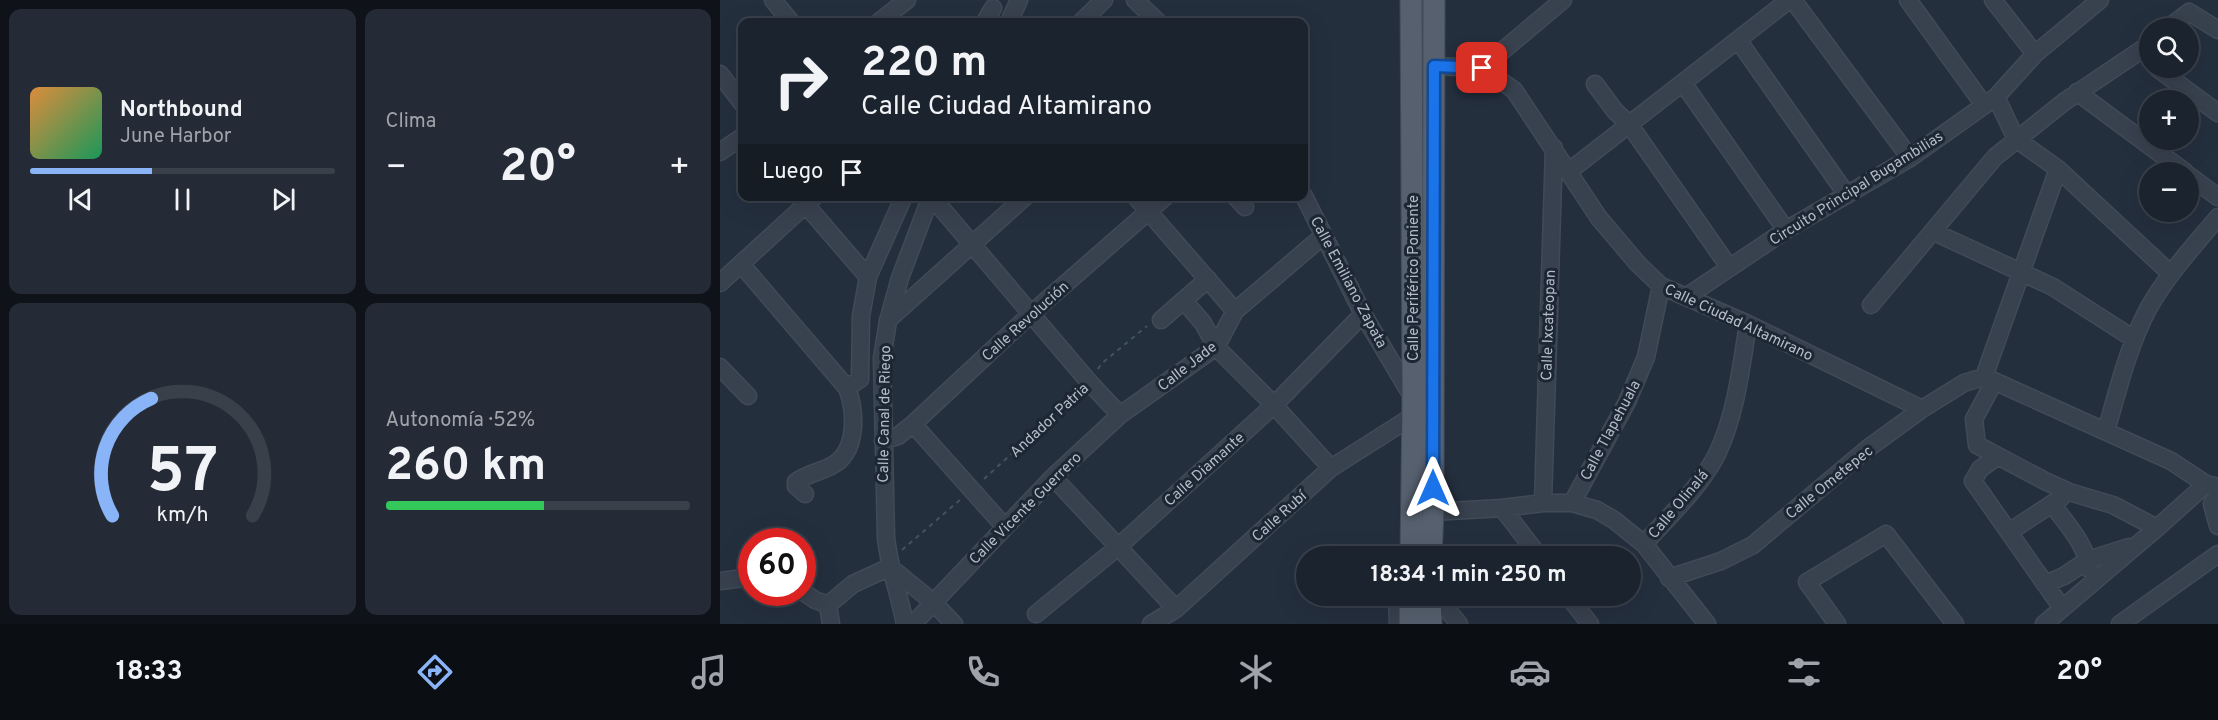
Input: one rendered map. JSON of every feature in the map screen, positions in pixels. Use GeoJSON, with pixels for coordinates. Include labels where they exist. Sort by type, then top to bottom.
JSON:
{"type":"FeatureCollection","features":[{"type":"Feature","properties":{"kind":"main road","name":"Calle Periférico Poniente"},"geometry":{"type":"LineString","coordinates":[[1431,546],[1434,0]]}},
{"type":"Feature","properties":{"kind":"main road","name":"Calle Periférico Poniente"},"geometry":{"type":"LineString","coordinates":[[1408,5],[1413,407],[1411,546]]}},
{"type":"Feature","properties":{"kind":"main road"},"geometry":{"type":"LineString","coordinates":[[1410,606],[1410,624]]}},
{"type":"Feature","properties":{"kind":"main road"},"geometry":{"type":"LineString","coordinates":[[1430,606],[1431,624]]}},
{"type":"Feature","properties":{"kind":"street"},"geometry":{"type":"LineString","coordinates":[[884,18],[907,0]]}},
{"type":"Feature","properties":{"kind":"street"},"geometry":{"type":"LineString","coordinates":[[1011,18],[1019,0]]}},
{"type":"Feature","properties":{"kind":"street"},"geometry":{"type":"LineString","coordinates":[[1085,18],[1104,0]]}},
{"type":"Feature","properties":{"kind":"street"},"geometry":{"type":"LineString","coordinates":[[1135,0],[1154,18]]}},
{"type":"Feature","properties":{"kind":"street"},"geometry":{"type":"LineString","coordinates":[[1434,66],[1482,68],[1563,0]]}},
{"type":"Feature","properties":{"kind":"street"},"geometry":{"type":"LineString","coordinates":[[1568,172],[1791,0],[1910,158]]}},
{"type":"Feature","properties":{"kind":"street"},"geometry":{"type":"LineString","coordinates":[[1908,0],[1990,101],[2016,139],[2058,169],[2171,274]]}},
{"type":"Feature","properties":{"kind":"street"},"geometry":{"type":"LineString","coordinates":[[1993,0],[2035,54]]}},
{"type":"Feature","properties":{"kind":"street","name":"Circuito Principal Bugambilias"},"geometry":{"type":"LineString","coordinates":[[1686,297],[1786,230],[1910,158],[1990,101],[2035,54],[2100,0]]}},
{"type":"Feature","properties":{"kind":"street"},"geometry":{"type":"LineString","coordinates":[[777,1],[788,18]]}},
{"type":"Feature","properties":{"kind":"street"},"geometry":{"type":"LineString","coordinates":[[2180,18],[2188,12],[2198,18]]}},
{"type":"Feature","properties":{"kind":"street"},"geometry":{"type":"LineString","coordinates":[[2199,19],[2218,30]]}},
{"type":"Feature","properties":{"kind":"street"},"geometry":{"type":"LineString","coordinates":[[1738,40],[1847,195]]}},
{"type":"Feature","properties":{"kind":"street"},"geometry":{"type":"LineString","coordinates":[[1870,305],[1995,157],[2077,93],[2139,57]]}},
{"type":"Feature","properties":{"kind":"street","name":"Calle Ciudad Altamirano"},"geometry":{"type":"LineString","coordinates":[[1482,68],[1514,90],[1599,218],[1638,264],[1661,286],[1748,324],[1922,409]]}},
{"type":"Feature","properties":{"kind":"street"},"geometry":{"type":"LineString","coordinates":[[720,74],[738,98]]}},
{"type":"Feature","properties":{"kind":"street"},"geometry":{"type":"LineString","coordinates":[[2171,78],[2218,113]]}},
{"type":"Feature","properties":{"kind":"street"},"geometry":{"type":"LineString","coordinates":[[1683,83],[1786,230]]}},
{"type":"Feature","properties":{"kind":"street"},"geometry":{"type":"LineString","coordinates":[[1595,84],[1615,111],[1629,124],[1729,267]]}},
{"type":"Feature","properties":{"kind":"street"},"geometry":{"type":"LineString","coordinates":[[2077,93],[2171,162]]}},
{"type":"Feature","properties":{"kind":"street"},"geometry":{"type":"LineString","coordinates":[[720,152],[738,140]]}},
{"type":"Feature","properties":{"kind":"street","name":"Calle Ixcateopan"},"geometry":{"type":"LineString","coordinates":[[1543,503],[1554,147]]}},
{"type":"Feature","properties":{"kind":"street"},"geometry":{"type":"LineString","coordinates":[[2058,169],[1974,419],[1977,445],[2069,492],[2113,505],[2157,528]]}},
{"type":"Feature","properties":{"kind":"street"},"geometry":{"type":"LineString","coordinates":[[2199,183],[2218,197]]}},
{"type":"Feature","properties":{"kind":"street"},"geometry":{"type":"LineString","coordinates":[[720,283],[811,201],[868,277]]}},
{"type":"Feature","properties":{"kind":"street"},"geometry":{"type":"LineString","coordinates":[[847,388],[860,379],[861,316],[868,277],[901,201]]}},
{"type":"Feature","properties":{"kind":"street","name":"Calle Canal de Riego"},"geometry":{"type":"LineString","coordinates":[[905,624],[900,597],[889,564],[884,504],[882,358],[888,321],[900,278],[929,201]]}},
{"type":"Feature","properties":{"kind":"street"},"geometry":{"type":"LineString","coordinates":[[934,201],[1089,382],[1120,415]]}},
{"type":"Feature","properties":{"kind":"street"},"geometry":{"type":"LineString","coordinates":[[888,321],[1021,201]]}},
{"type":"Feature","properties":{"kind":"street"},"geometry":{"type":"LineString","coordinates":[[1140,201],[1235,311]]}},
{"type":"Feature","properties":{"kind":"street","name":"Calle Revolución"},"geometry":{"type":"LineString","coordinates":[[883,441],[898,436],[913,424],[1032,314],[1160,201]]}},
{"type":"Feature","properties":{"kind":"street","name":"Calle Emiliano Zapata"},"geometry":{"type":"LineString","coordinates":[[1306,201],[1413,407]]}},
{"type":"Feature","properties":{"kind":"street"},"geometry":{"type":"LineString","coordinates":[[2106,431],[2134,339],[2149,309],[2171,274],[2218,217]]}},
{"type":"Feature","properties":{"kind":"street"},"geometry":{"type":"LineString","coordinates":[[1934,232],[2053,287],[2134,339]]}},
{"type":"Feature","properties":{"kind":"street","name":"Calle Jade"},"geometry":{"type":"LineString","coordinates":[[1120,415],[1216,347],[1235,311],[1323,236]]}},
{"type":"Feature","properties":{"kind":"street"},"geometry":{"type":"LineString","coordinates":[[741,264],[847,388],[853,409],[850,446],[840,461],[796,482],[796,486],[805,494]]}},
{"type":"Feature","properties":{"kind":"street"},"geometry":{"type":"LineString","coordinates":[[1161,320],[1208,279]]}},
{"type":"Feature","properties":{"kind":"street","name":"Calle Tlapehuala"},"geometry":{"type":"LineString","coordinates":[[1572,503],[1628,402],[1646,357],[1661,286]]}},
{"type":"Feature","properties":{"kind":"street"},"geometry":{"type":"LineString","coordinates":[[1184,301],[1203,323],[1216,347],[1274,405],[1331,468]]}},
{"type":"Feature","properties":{"kind":"street","name":"Calle Diamante"},"geometry":{"type":"LineString","coordinates":[[1036,614],[1118,547],[1274,405],[1363,314]]}},
{"type":"Feature","properties":{"kind":"street","name":"Calle Olinalá"},"geometry":{"type":"LineString","coordinates":[[1644,544],[1692,491],[1717,455],[1735,401],[1748,324]]}},
{"type":"Feature","properties":{"kind":"street"},"geometry":{"type":"LineString","coordinates":[[720,368],[748,396]]}},
{"type":"Feature","properties":{"kind":"street"},"geometry":{"type":"LineString","coordinates":[[1989,379],[2171,461],[2214,489]]}},
{"type":"Feature","properties":{"kind":"street","name":"Calle Ometepec"},"geometry":{"type":"LineString","coordinates":[[1669,578],[1721,561],[1753,545],[1867,449],[1922,409],[1964,383],[1989,379]]}},
{"type":"Feature","properties":{"kind":"street","name":"Calle Rubí"},"geometry":{"type":"LineString","coordinates":[[1151,624],[1176,609],[1331,468],[1413,407]]}},
{"type":"Feature","properties":{"kind":"street","name":"Calle Vicente Guerrero"},"geometry":{"type":"LineString","coordinates":[[913,624],[1004,526],[1120,415]]}},
{"type":"Feature","properties":{"kind":"street"},"geometry":{"type":"LineString","coordinates":[[913,424],[1004,526]]}},
{"type":"Feature","properties":{"kind":"street"},"geometry":{"type":"LineString","coordinates":[[1998,456],[1980,469],[1973,481],[2062,608]]}},
{"type":"Feature","properties":{"kind":"street"},"geometry":{"type":"LineString","coordinates":[[1053,477],[1176,609]]}},
{"type":"Feature","properties":{"kind":"street"},"geometry":{"type":"LineString","coordinates":[[2214,489],[2212,504],[2218,526]]}},
{"type":"Feature","properties":{"kind":"street"},"geometry":{"type":"LineString","coordinates":[[2044,624],[2157,528],[2214,489]]}},
{"type":"Feature","properties":{"kind":"street"},"geometry":{"type":"LineString","coordinates":[[2009,532],[2053,505],[2069,492]]}},
{"type":"Feature","properties":{"kind":"street"},"geometry":{"type":"LineString","coordinates":[[1433,512],[1543,503],[1572,503],[1596,510],[1614,520],[1644,544],[1707,624]]}},
{"type":"Feature","properties":{"kind":"street"},"geometry":{"type":"LineString","coordinates":[[2053,505],[2080,543],[2088,560],[2091,584]]}},
{"type":"Feature","properties":{"kind":"street"},"geometry":{"type":"LineString","coordinates":[[1502,508],[1531,546]]}},
{"type":"Feature","properties":{"kind":"street"},"geometry":{"type":"LineString","coordinates":[[1837,624],[1807,582],[1886,534],[1955,624]]}},
{"type":"Feature","properties":{"kind":"street"},"geometry":{"type":"LineString","coordinates":[[2045,584],[2064,576],[2088,560],[2136,545]]}},
{"type":"Feature","properties":{"kind":"street"},"geometry":{"type":"LineString","coordinates":[[2120,624],[2218,554]]}},
{"type":"Feature","properties":{"kind":"street"},"geometry":{"type":"LineString","coordinates":[[828,605],[853,584],[889,564],[934,603],[954,624]]}},
{"type":"Feature","properties":{"kind":"street"},"geometry":{"type":"LineString","coordinates":[[720,581],[738,579]]}},
{"type":"Feature","properties":{"kind":"street"},"geometry":{"type":"LineString","coordinates":[[816,600],[828,605]]}},
{"type":"Feature","properties":{"kind":"street"},"geometry":{"type":"LineString","coordinates":[[828,605],[831,624]]}},
{"type":"Feature","properties":{"kind":"street"},"geometry":{"type":"LineString","coordinates":[[1397,606],[1398,624]]}},
{"type":"Feature","properties":{"kind":"street"},"geometry":{"type":"LineString","coordinates":[[1444,606],[1459,624]]}},
{"type":"Feature","properties":{"kind":"street"},"geometry":{"type":"LineString","coordinates":[[1576,606],[1590,624]]}},
{"type":"Feature","properties":{"kind":"path","name":"Andador Patria"},"geometry":{"type":"LineString","coordinates":[[889,564],[1089,382],[1101,364],[1149,324],[1161,320]]}},
{"type":"Feature","properties":{"kind":"route"},"geometry":{"type":"LineString","coordinates":[[1433,488],[1434,66],[1482,68]]}}]}
